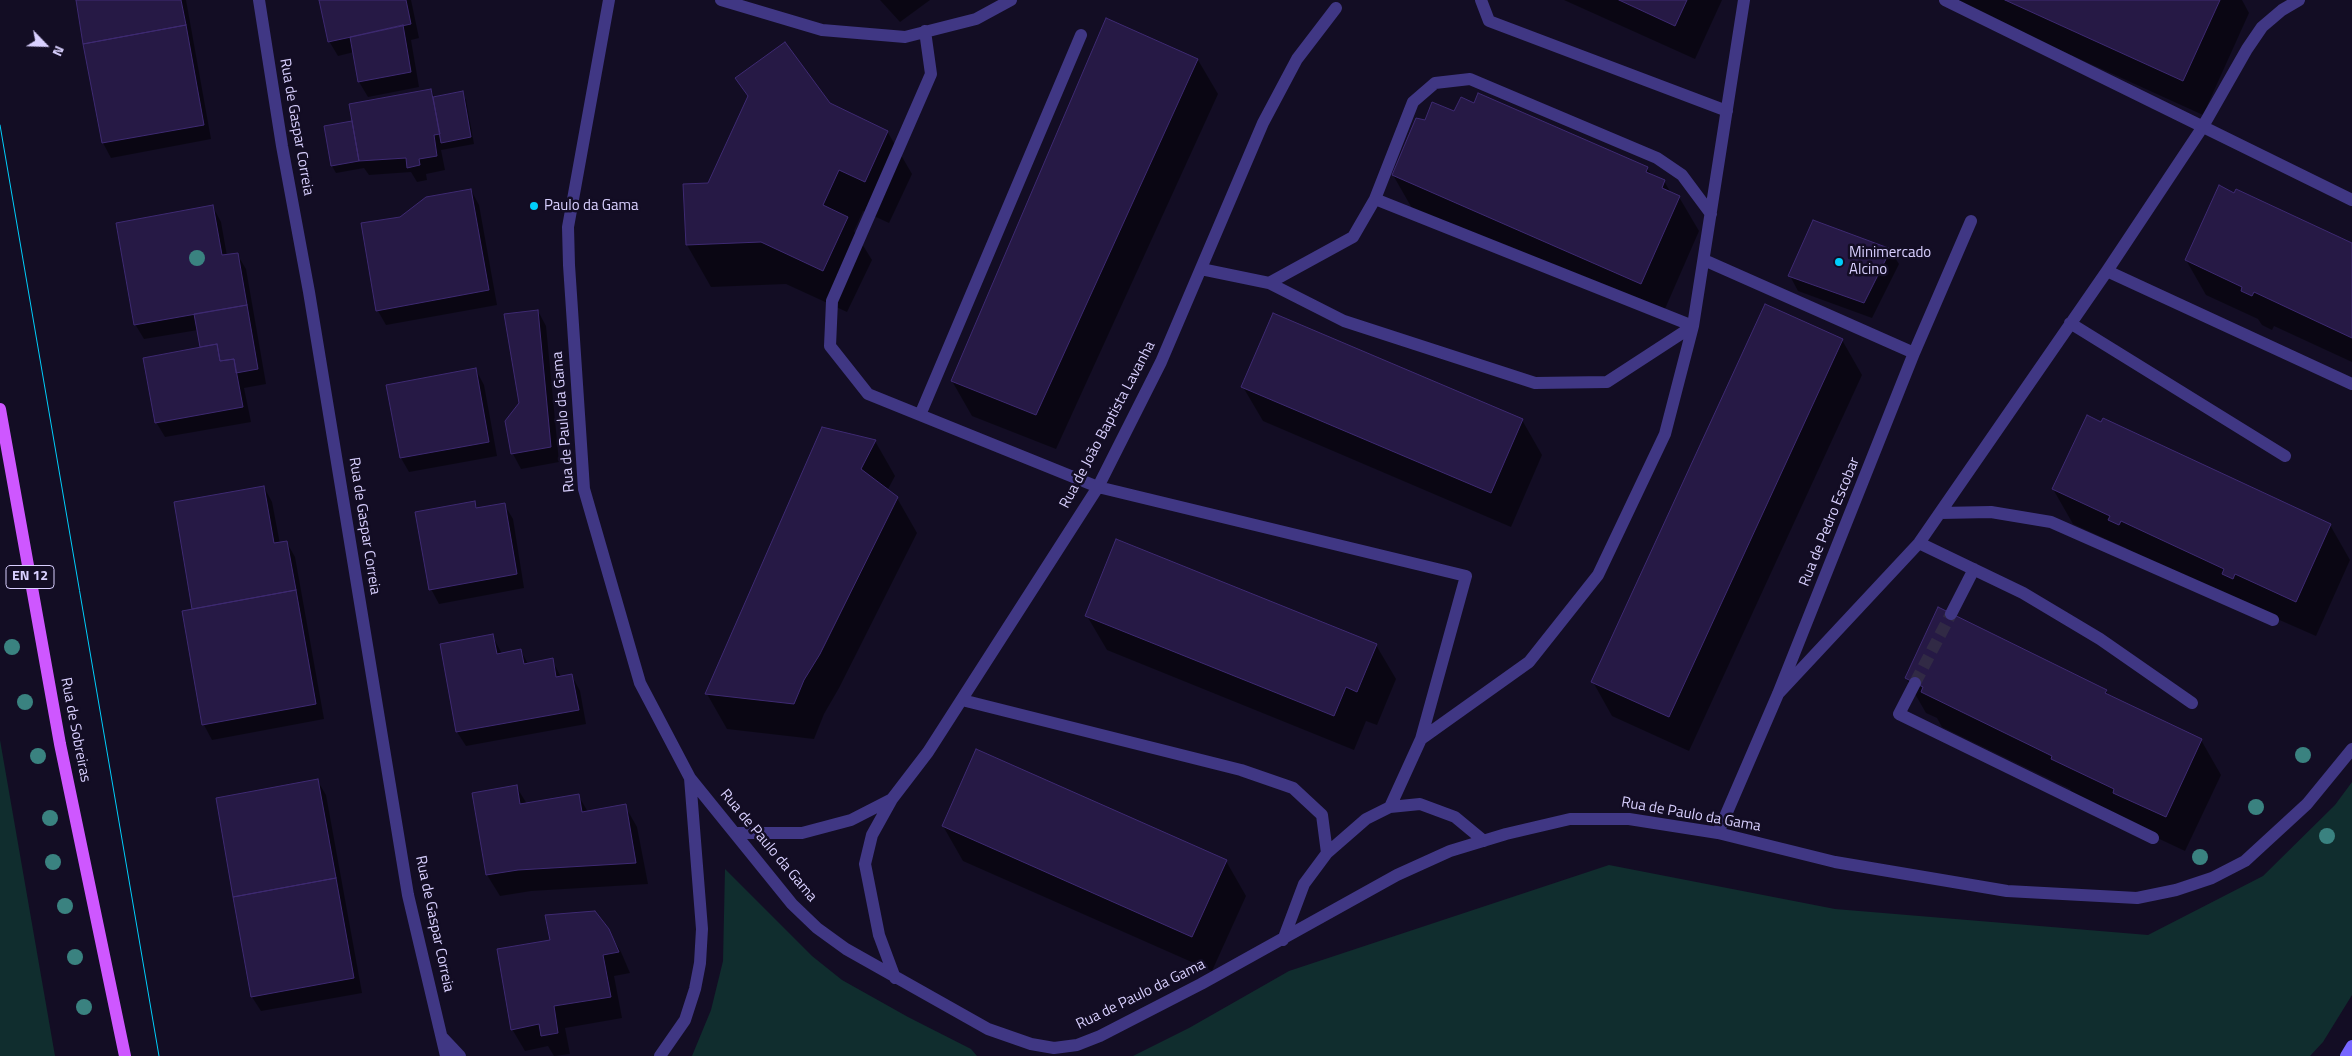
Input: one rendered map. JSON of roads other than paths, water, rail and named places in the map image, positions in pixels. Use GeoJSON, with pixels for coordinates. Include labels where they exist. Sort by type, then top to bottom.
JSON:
{"type":"FeatureCollection","features":[{"type":"Feature","properties":{"kind":"main road","name":"Rua de Sobreiras"},"geometry":{"type":"LineString","coordinates":[[0,409],[60,744],[125,1056]]}},
{"type":"Feature","properties":{"kind":"main road"},"geometry":{"type":"LineString","coordinates":[[2346,1056],[2352,1046]]}},
{"type":"Feature","properties":{"kind":"street","name":"Rua de Gaspar Correia"},"geometry":{"type":"LineString","coordinates":[[259,0],[408,895],[446,1056]]}},
{"type":"Feature","properties":{"kind":"street","name":"Rua de Paulo da Gama"},"geometry":{"type":"LineString","coordinates":[[609,0],[568,227],[584,489],[640,683],[690,778],[792,904],[817,928],[846,950],[988,1029],[1053,1052],[1077,1045],[1100,1036],[1283,940],[1397,875],[1450,852],[1484,841],[1570,819],[1600,817],[1629,819],[1718,833],[1835,862],[2007,891],[2137,898],[2176,890],[2212,878],[2245,861],[2307,804],[2352,749]]}},
{"type":"Feature","properties":{"kind":"street"},"geometry":{"type":"LineString","coordinates":[[721,0],[822,30],[905,37],[976,19],[1011,0]]}},
{"type":"Feature","properties":{"kind":"street"},"geometry":{"type":"LineString","coordinates":[[1481,0],[1489,22],[1727,111]]}},
{"type":"Feature","properties":{"kind":"street"},"geometry":{"type":"LineString","coordinates":[[1421,739],[1529,662],[1598,575],[1665,434],[1693,326],[1744,0]]}},
{"type":"Feature","properties":{"kind":"street"},"geometry":{"type":"LineString","coordinates":[[1945,0],[2202,128],[2352,200]]}},
{"type":"Feature","properties":{"kind":"street"},"geometry":{"type":"LineString","coordinates":[[1778,694],[1919,543],[2107,271],[2202,128],[2247,49],[2262,27],[2282,10],[2299,0]]}},
{"type":"Feature","properties":{"kind":"street","name":"Rua de João Baptista Lavanha"},"geometry":{"type":"LineString","coordinates":[[735,833],[802,833],[827,828],[851,820],[892,799],[928,752],[1098,488],[1161,362],[1276,99],[1297,59],[1336,8]]}},
{"type":"Feature","properties":{"kind":"street"},"geometry":{"type":"LineString","coordinates":[[925,31],[931,74],[832,301],[830,346],[868,394],[1098,488],[1466,576],[1421,739],[1390,807]]}},
{"type":"Feature","properties":{"kind":"street"},"geometry":{"type":"LineString","coordinates":[[920,415],[1081,35]]}},
{"type":"Feature","properties":{"kind":"street"},"geometry":{"type":"LineString","coordinates":[[1269,283],[1353,237],[1375,199],[1413,102],[1435,83],[1470,79],[1657,158],[1682,175],[1711,214]]}},
{"type":"Feature","properties":{"kind":"street"},"geometry":{"type":"LineString","coordinates":[[1375,199],[1693,326]]}},
{"type":"Feature","properties":{"kind":"street","name":"Rua de Pedro Escobar"},"geometry":{"type":"LineString","coordinates":[[1718,833],[1778,694],[1914,353],[1971,221]]}},
{"type":"Feature","properties":{"kind":"street"},"geometry":{"type":"LineString","coordinates":[[1704,260],[1914,353]]}},
{"type":"Feature","properties":{"kind":"street"},"geometry":{"type":"LineString","coordinates":[[1202,270],[1269,283],[1344,321],[1535,383],[1608,382],[1693,326]]}},
{"type":"Feature","properties":{"kind":"street"},"geometry":{"type":"LineString","coordinates":[[2107,271],[2352,384]]}},
{"type":"Feature","properties":{"kind":"street"},"geometry":{"type":"LineString","coordinates":[[2070,323],[2285,456]]}},
{"type":"Feature","properties":{"kind":"street"},"geometry":{"type":"LineString","coordinates":[[1940,513],[1991,512],[2051,522],[2274,620]]}},
{"type":"Feature","properties":{"kind":"street"},"geometry":{"type":"LineString","coordinates":[[1919,543],[2023,593],[2100,639],[2192,703]]}},
{"type":"Feature","properties":{"kind":"street"},"geometry":{"type":"LineString","coordinates":[[1951,614],[1974,568]]}},
{"type":"Feature","properties":{"kind":"street"},"geometry":{"type":"LineString","coordinates":[[1914,683],[1899,714],[2153,838]]}},
{"type":"Feature","properties":{"kind":"street"},"geometry":{"type":"LineString","coordinates":[[962,700],[1241,770],[1293,788],[1322,815],[1327,853]]}},
{"type":"Feature","properties":{"kind":"street"},"geometry":{"type":"LineString","coordinates":[[660,1056],[685,1020],[695,989],[700,963],[702,930],[690,778]]}},
{"type":"Feature","properties":{"kind":"street"},"geometry":{"type":"LineString","coordinates":[[892,799],[872,835],[865,864],[880,935],[895,978]]}},
{"type":"Feature","properties":{"kind":"street"},"geometry":{"type":"LineString","coordinates":[[1283,940],[1304,884],[1327,853],[1366,819],[1390,807],[1420,804],[1455,817],[1484,841]]}},
{"type":"Feature","properties":{"kind":"street"},"geometry":{"type":"LineString","coordinates":[[443,1038],[460,1056]]}},
{"type":"Feature","properties":{"kind":"tunnel"},"geometry":{"type":"LineString","coordinates":[[1915,683],[1951,614]]}},
{"type":"Feature","properties":{"kind":"tram line"},"geometry":{"type":"LineString","coordinates":[[0,125],[159,1056]]}},
{"type":"Feature","properties":{"kind":"place","name":"Paulo da Gama"},"geometry":{"type":"Point","coordinates":[534,206]}},
{"type":"Feature","properties":{"kind":"place","name":"Minimercado Alcino"},"geometry":{"type":"Point","coordinates":[1839,262]}}]}
